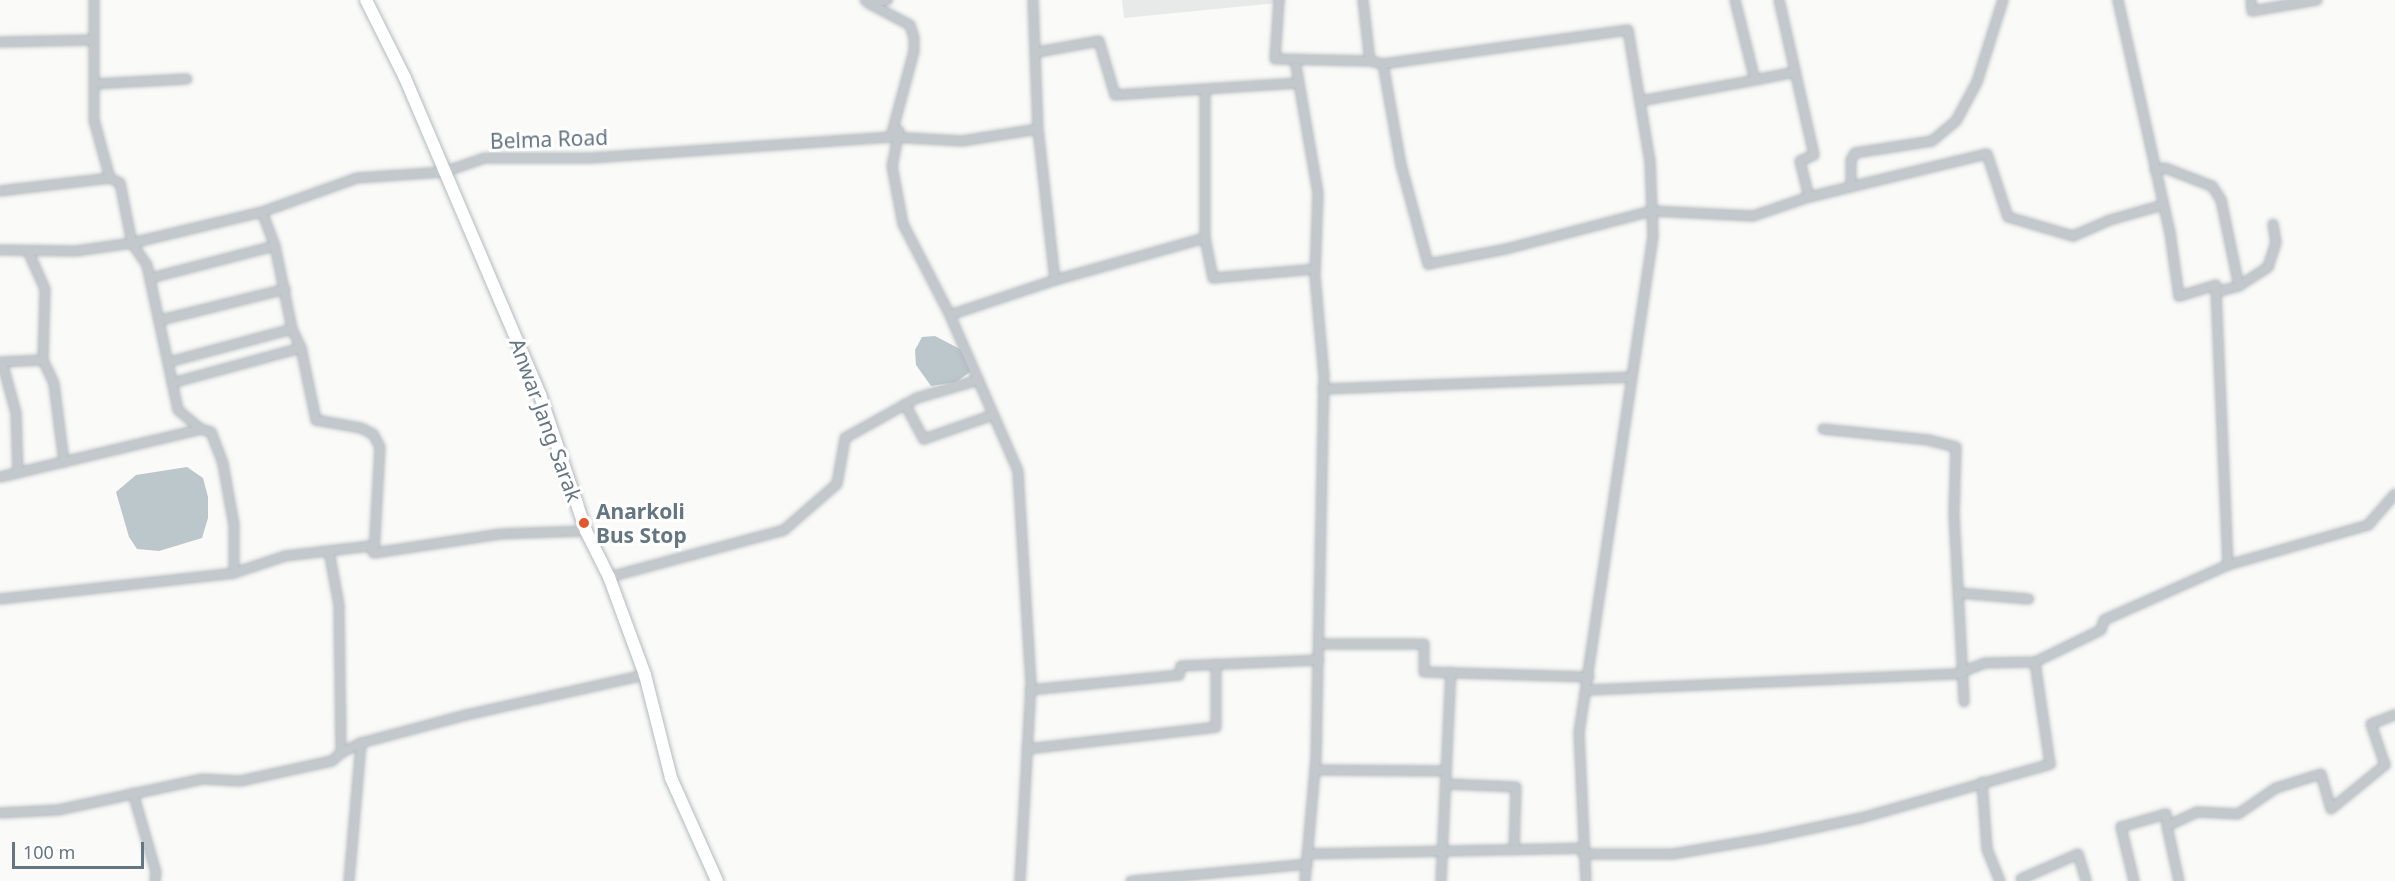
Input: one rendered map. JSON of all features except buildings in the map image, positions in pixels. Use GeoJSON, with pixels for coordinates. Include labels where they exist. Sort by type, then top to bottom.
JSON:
{"type":"FeatureCollection","features":[{"type":"Feature","properties":{"kind":"main road","name":"Anwar Jang Sarak"},"geometry":{"type":"LineString","coordinates":[[366,0],[405,78],[540,395],[586,531],[609,577],[645,675],[670,778],[717,881]]}},
{"type":"Feature","properties":{"kind":"street"},"geometry":{"type":"LineString","coordinates":[[94,0],[92,40],[94,120],[110,178]]}},
{"type":"Feature","properties":{"kind":"street"},"geometry":{"type":"LineString","coordinates":[[868,2],[888,0]]}},
{"type":"Feature","properties":{"kind":"street"},"geometry":{"type":"LineString","coordinates":[[1033,0],[1038,52],[1038,129],[1055,280]]}},
{"type":"Feature","properties":{"kind":"street"},"geometry":{"type":"LineString","coordinates":[[1279,0],[1275,59],[1370,61],[1383,64],[1628,30],[1650,161],[1653,236],[1579,733],[1586,881]]}},
{"type":"Feature","properties":{"kind":"street"},"geometry":{"type":"LineString","coordinates":[[1363,0],[1370,61]]}},
{"type":"Feature","properties":{"kind":"street"},"geometry":{"type":"LineString","coordinates":[[1735,0],[1755,80]]}},
{"type":"Feature","properties":{"kind":"street"},"geometry":{"type":"LineString","coordinates":[[1779,0],[1814,155],[1800,161],[1809,197]]}},
{"type":"Feature","properties":{"kind":"street"},"geometry":{"type":"LineString","coordinates":[[1851,188],[1855,153],[1932,141],[1956,121],[1977,82],[2003,0]]}},
{"type":"Feature","properties":{"kind":"street"},"geometry":{"type":"LineString","coordinates":[[2118,0],[2163,205],[2179,296],[2216,285],[2228,566]]}},
{"type":"Feature","properties":{"kind":"street"},"geometry":{"type":"LineString","coordinates":[[2251,0],[2252,11],[2317,0]]}},
{"type":"Feature","properties":{"kind":"street"},"geometry":{"type":"LineString","coordinates":[[868,2],[910,26],[914,38],[910,68],[891,137]]}},
{"type":"Feature","properties":{"kind":"street"},"geometry":{"type":"LineString","coordinates":[[0,42],[92,40]]}},
{"type":"Feature","properties":{"kind":"street"},"geometry":{"type":"LineString","coordinates":[[1038,52],[1099,41],[1115,95],[1299,82]]}},
{"type":"Feature","properties":{"kind":"street"},"geometry":{"type":"LineString","coordinates":[[1295,60],[1318,193],[1315,269],[1323,389],[1315,770],[1305,881]]}},
{"type":"Feature","properties":{"kind":"street"},"geometry":{"type":"LineString","coordinates":[[1383,64],[1401,165],[1428,264],[1506,249],[1652,211],[1753,216],[1809,197],[1987,154],[2008,217],[2073,236],[2110,220],[2163,205]]}},
{"type":"Feature","properties":{"kind":"street"},"geometry":{"type":"LineString","coordinates":[[1640,100],[1795,72]]}},
{"type":"Feature","properties":{"kind":"street"},"geometry":{"type":"LineString","coordinates":[[94,84],[187,79]]}},
{"type":"Feature","properties":{"kind":"street"},"geometry":{"type":"LineString","coordinates":[[1205,89],[1205,238],[1213,278],[1315,269]]}},
{"type":"Feature","properties":{"kind":"street","name":"Belma Road"},"geometry":{"type":"LineString","coordinates":[[0,250],[76,251],[132,243],[262,212],[357,178],[444,172],[485,158],[591,158],[891,137],[962,141],[1038,129]]}},
{"type":"Feature","properties":{"kind":"street"},"geometry":{"type":"LineString","coordinates":[[891,137],[899,131],[892,166],[903,225],[950,315],[1018,471],[1030,690],[1020,881]]}},
{"type":"Feature","properties":{"kind":"street"},"geometry":{"type":"LineString","coordinates":[[2155,170],[2165,168],[2212,186],[2221,200],[2239,286]]}},
{"type":"Feature","properties":{"kind":"street"},"geometry":{"type":"LineString","coordinates":[[0,191],[110,178],[120,183],[132,243],[147,265],[151,278],[178,410],[201,429],[211,432],[224,464],[234,525],[234,573]]}},
{"type":"Feature","properties":{"kind":"street"},"geometry":{"type":"LineString","coordinates":[[262,212],[275,246],[292,329],[301,348],[316,420],[361,428],[373,434],[380,447],[374,553]]}},
{"type":"Feature","properties":{"kind":"street"},"geometry":{"type":"LineString","coordinates":[[2216,292],[2239,286],[2268,267],[2276,243],[2273,224]]}},
{"type":"Feature","properties":{"kind":"street"},"geometry":{"type":"LineString","coordinates":[[950,315],[1055,280],[1205,238]]}},
{"type":"Feature","properties":{"kind":"street"},"geometry":{"type":"LineString","coordinates":[[151,278],[275,246]]}},
{"type":"Feature","properties":{"kind":"street"},"geometry":{"type":"LineString","coordinates":[[28,251],[45,289],[43,360],[54,384],[64,462]]}},
{"type":"Feature","properties":{"kind":"street"},"geometry":{"type":"LineString","coordinates":[[160,320],[285,289]]}},
{"type":"Feature","properties":{"kind":"street"},"geometry":{"type":"LineString","coordinates":[[169,362],[292,329]]}},
{"type":"Feature","properties":{"kind":"street"},"geometry":{"type":"LineString","coordinates":[[172,383],[301,348]]}},
{"type":"Feature","properties":{"kind":"street"},"geometry":{"type":"LineString","coordinates":[[18,473],[16,413],[1,362],[43,360]]}},
{"type":"Feature","properties":{"kind":"street"},"geometry":{"type":"LineString","coordinates":[[1323,389],[1631,377]]}},
{"type":"Feature","properties":{"kind":"street"},"geometry":{"type":"LineString","coordinates":[[609,577],[784,530],[837,484],[845,438],[905,404],[978,380]]}},
{"type":"Feature","properties":{"kind":"street"},"geometry":{"type":"LineString","coordinates":[[905,404],[924,439],[993,415]]}},
{"type":"Feature","properties":{"kind":"street"},"geometry":{"type":"LineString","coordinates":[[0,477],[201,429]]}},
{"type":"Feature","properties":{"kind":"street"},"geometry":{"type":"LineString","coordinates":[[1823,429],[1929,440],[1956,447],[1954,515],[1960,672],[1964,702]]}},
{"type":"Feature","properties":{"kind":"street"},"geometry":{"type":"LineString","coordinates":[[1587,690],[1960,672],[1985,663],[2035,663],[2101,630],[2103,620],[2228,566],[2368,525],[2395,494]]}},
{"type":"Feature","properties":{"kind":"street"},"geometry":{"type":"LineString","coordinates":[[374,553],[501,534],[586,531]]}},
{"type":"Feature","properties":{"kind":"street"},"geometry":{"type":"LineString","coordinates":[[0,598],[234,573],[285,555],[370,546],[374,553]]}},
{"type":"Feature","properties":{"kind":"street"},"geometry":{"type":"LineString","coordinates":[[329,551],[339,605],[341,753]]}},
{"type":"Feature","properties":{"kind":"street"},"geometry":{"type":"LineString","coordinates":[[1958,593],[2029,598]]}},
{"type":"Feature","properties":{"kind":"street"},"geometry":{"type":"LineString","coordinates":[[1319,644],[1424,644],[1424,672],[1589,677]]}},
{"type":"Feature","properties":{"kind":"street"},"geometry":{"type":"LineString","coordinates":[[1030,690],[1179,675],[1181,666],[1319,660]]}},
{"type":"Feature","properties":{"kind":"street"},"geometry":{"type":"LineString","coordinates":[[1308,854],[1514,850],[1673,854],[1762,839],[1861,818],[2050,764],[2035,663]]}},
{"type":"Feature","properties":{"kind":"street"},"geometry":{"type":"LineString","coordinates":[[1027,749],[1216,728],[1216,664]]}},
{"type":"Feature","properties":{"kind":"street"},"geometry":{"type":"LineString","coordinates":[[1441,881],[1451,672]]}},
{"type":"Feature","properties":{"kind":"street"},"geometry":{"type":"LineString","coordinates":[[0,813],[58,810],[203,779],[240,781],[332,761],[341,753],[361,743],[606,681],[645,675]]}},
{"type":"Feature","properties":{"kind":"street"},"geometry":{"type":"LineString","coordinates":[[2167,826],[2197,812],[2238,814],[2276,788],[2321,774],[2331,809],[2385,765],[2371,724],[2395,715]]}},
{"type":"Feature","properties":{"kind":"street"},"geometry":{"type":"LineString","coordinates":[[349,881],[361,743]]}},
{"type":"Feature","properties":{"kind":"street"},"geometry":{"type":"LineString","coordinates":[[1315,770],[1446,771]]}},
{"type":"Feature","properties":{"kind":"street"},"geometry":{"type":"LineString","coordinates":[[1982,782],[1987,849],[2000,881]]}},
{"type":"Feature","properties":{"kind":"street"},"geometry":{"type":"LineString","coordinates":[[1446,784],[1516,787],[1514,850]]}},
{"type":"Feature","properties":{"kind":"street"},"geometry":{"type":"LineString","coordinates":[[133,793],[156,872],[154,881]]}},
{"type":"Feature","properties":{"kind":"street"},"geometry":{"type":"LineString","coordinates":[[2134,881],[2121,827],[2166,814],[2179,881]]}},
{"type":"Feature","properties":{"kind":"street"},"geometry":{"type":"LineString","coordinates":[[2020,880],[2078,854],[2086,881]]}},
{"type":"Feature","properties":{"kind":"street"},"geometry":{"type":"LineString","coordinates":[[1131,881],[1307,864]]}},
{"type":"Feature","properties":{"kind":"shaded area"},"geometry":{"type":"Polygon","coordinates":[[[1122,0],[1285,0],[1286,2],[1124,18],[1122,0]]]}},
{"type":"Feature","properties":{"kind":"shaded area"},"geometry":{"type":"Polygon","coordinates":[[[935,336],[960,349],[970,367],[970,372],[956,382],[931,386],[916,365],[915,350],[922,337],[935,336]]]}},
{"type":"Feature","properties":{"kind":"shaded area"},"geometry":{"type":"Polygon","coordinates":[[[187,467],[203,478],[208,497],[208,518],[202,538],[159,551],[137,549],[129,537],[116,492],[136,475],[187,467]]]}},
{"type":"Feature","properties":{"kind":"place","name":"Anarkoli Bus Stop"},"geometry":{"type":"Point","coordinates":[584,523]}}]}
